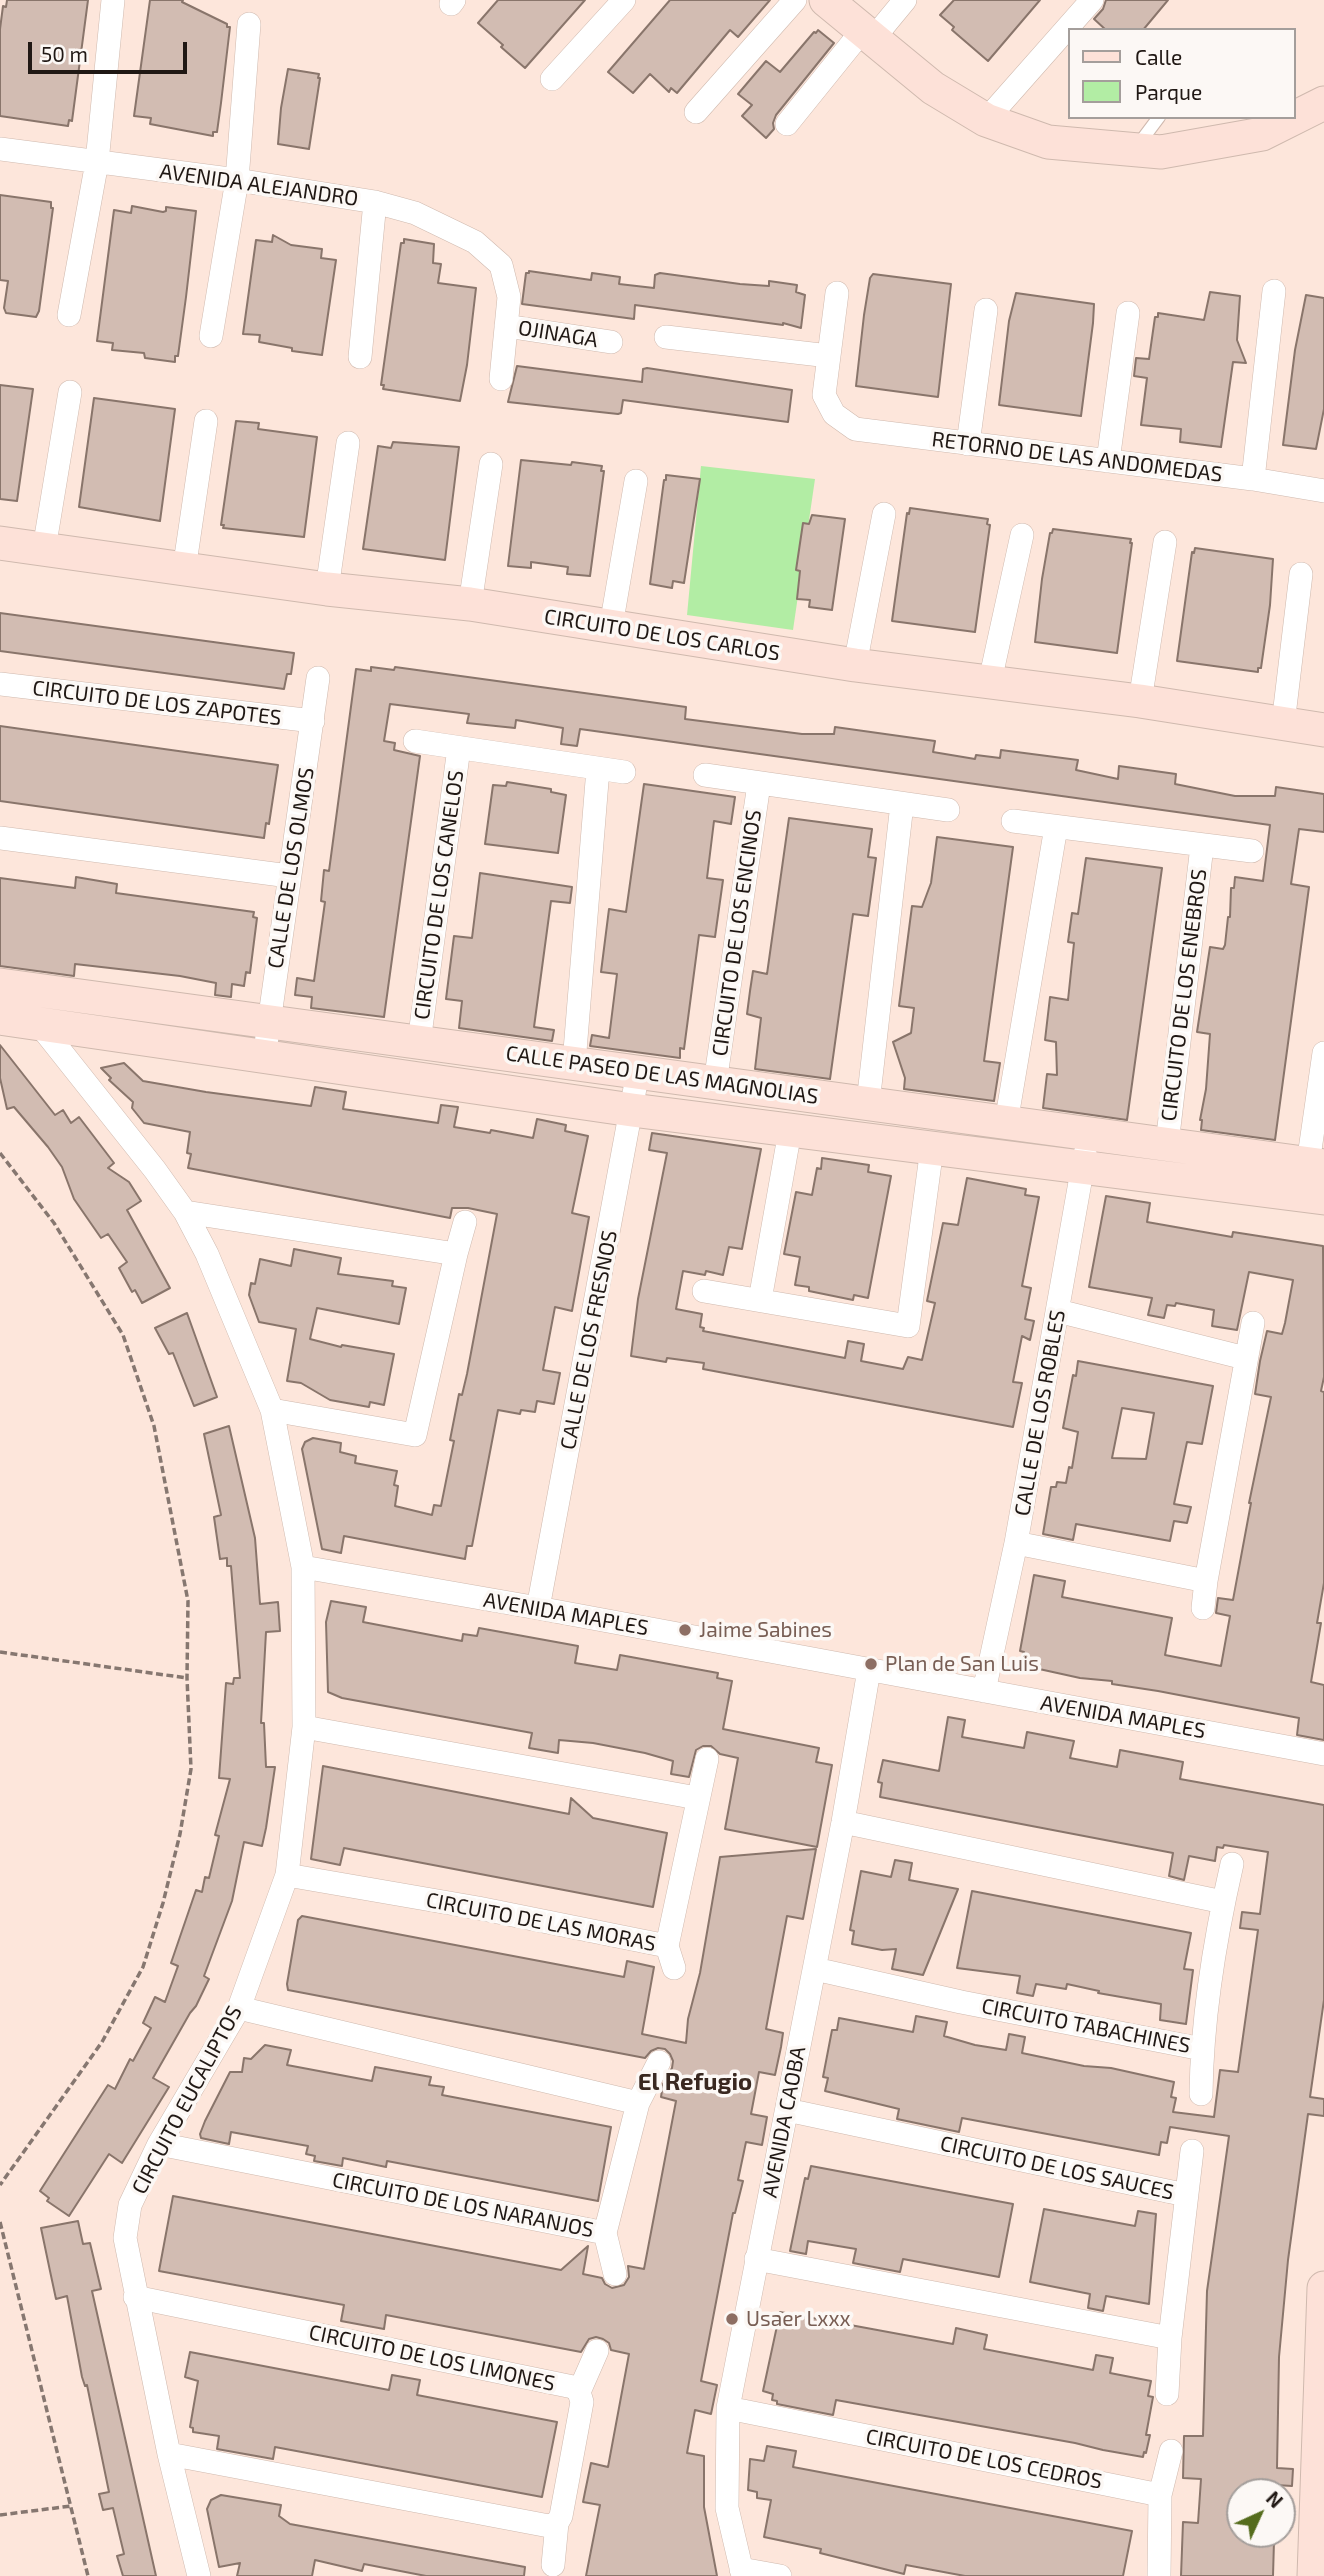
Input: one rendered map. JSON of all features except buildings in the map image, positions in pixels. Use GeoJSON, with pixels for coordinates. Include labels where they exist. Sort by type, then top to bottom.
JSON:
{"type":"FeatureCollection","features":[{"type":"Feature","properties":{"kind":"street"},"geometry":{"type":"LineString","coordinates":[[69,315],[97,162],[113,0]]}},
{"type":"Feature","properties":{"kind":"street"},"geometry":{"type":"LineString","coordinates":[[552,79],[624,0]]}},
{"type":"Feature","properties":{"kind":"street"},"geometry":{"type":"LineString","coordinates":[[696,112],[795,0]]}},
{"type":"Feature","properties":{"kind":"street"},"geometry":{"type":"LineString","coordinates":[[826,0],[933,88],[986,120],[1048,142],[1161,152],[1262,134],[1292,119]]}},
{"type":"Feature","properties":{"kind":"street"},"geometry":{"type":"LineString","coordinates":[[787,124],[867,36],[905,0]]}},
{"type":"Feature","properties":{"kind":"street"},"geometry":{"type":"LineString","coordinates":[[986,120],[1092,0]]}},
{"type":"Feature","properties":{"kind":"street"},"geometry":{"type":"LineString","coordinates":[[211,336],[237,180],[249,24]]}},
{"type":"Feature","properties":{"kind":"street"},"geometry":{"type":"LineString","coordinates":[[1296,117],[1324,103]]}},
{"type":"Feature","properties":{"kind":"street","name":"AVENIDA ALEJANDRO"},"geometry":{"type":"LineString","coordinates":[[0,149],[237,180],[375,202],[415,213],[475,242],[501,265],[509,297],[506,326]]}},
{"type":"Feature","properties":{"kind":"street"},"geometry":{"type":"LineString","coordinates":[[360,357],[375,202]]}},
{"type":"Feature","properties":{"kind":"street"},"geometry":{"type":"LineString","coordinates":[[1253,480],[1274,291]]}},
{"type":"Feature","properties":{"kind":"street"},"geometry":{"type":"LineString","coordinates":[[666,337],[829,355],[836,293]]}},
{"type":"Feature","properties":{"kind":"street"},"geometry":{"type":"LineString","coordinates":[[968,444],[986,310]]}},
{"type":"Feature","properties":{"kind":"street"},"geometry":{"type":"LineString","coordinates":[[1108,461],[1128,313]]}},
{"type":"Feature","properties":{"kind":"street"},"geometry":{"type":"LineString","coordinates":[[500,379],[506,326]]}},
{"type":"Feature","properties":{"kind":"street","name":"OJINAGA"},"geometry":{"type":"LineString","coordinates":[[506,326],[611,342]]}},
{"type":"Feature","properties":{"kind":"street","name":"RETORNO DE LAS ANDOMEDAS"},"geometry":{"type":"LineString","coordinates":[[829,355],[824,395],[834,414],[855,429],[1324,491]]}},
{"type":"Feature","properties":{"kind":"street"},"geometry":{"type":"LineString","coordinates":[[44,550],[70,392]]}},
{"type":"Feature","properties":{"kind":"street"},"geometry":{"type":"LineString","coordinates":[[184,569],[206,421]]}},
{"type":"Feature","properties":{"kind":"street"},"geometry":{"type":"LineString","coordinates":[[327,589],[348,443]]}},
{"type":"Feature","properties":{"kind":"street"},"geometry":{"type":"LineString","coordinates":[[470,604],[491,464]]}},
{"type":"Feature","properties":{"kind":"street"},"geometry":{"type":"LineString","coordinates":[[611,626],[636,481]]}},
{"type":"Feature","properties":{"kind":"street"},"geometry":{"type":"LineString","coordinates":[[855,665],[884,514]]}},
{"type":"Feature","properties":{"kind":"street"},"geometry":{"type":"LineString","coordinates":[[990,681],[1023,535]]}},
{"type":"Feature","properties":{"kind":"street"},"geometry":{"type":"LineString","coordinates":[[1140,701],[1165,542]]}},
{"type":"Feature","properties":{"kind":"street","name":"CIRCUITO DE LOS CARLOS"},"geometry":{"type":"LineString","coordinates":[[0,543],[327,589],[470,604],[855,665],[1140,701],[1324,730]]}},
{"type":"Feature","properties":{"kind":"street"},"geometry":{"type":"LineString","coordinates":[[1283,724],[1301,574]]}},
{"type":"Feature","properties":{"kind":"street","name":"CALLE DE LOS OLMOS"},"geometry":{"type":"LineString","coordinates":[[264,1058],[318,678]]}},
{"type":"Feature","properties":{"kind":"street","name":"CIRCUITO DE LOS ZAPOTES"},"geometry":{"type":"LineString","coordinates":[[0,684],[313,721]]}},
{"type":"Feature","properties":{"kind":"street","name":"CIRCUITO DE LOS CANELOS"},"geometry":{"type":"LineString","coordinates":[[415,741],[624,772]]}},
{"type":"Feature","properties":{"kind":"street","name":"CIRCUITO DE LOS CANELOS"},"geometry":{"type":"LineString","coordinates":[[419,1042],[459,748]]}},
{"type":"Feature","properties":{"kind":"street"},"geometry":{"type":"LineString","coordinates":[[574,1063],[598,769]]}},
{"type":"Feature","properties":{"kind":"street","name":"CIRCUITO DE LOS ENCINOS"},"geometry":{"type":"LineString","coordinates":[[705,775],[948,810]]}},
{"type":"Feature","properties":{"kind":"street","name":"CIRCUITO DE LOS ENCINOS"},"geometry":{"type":"LineString","coordinates":[[715,1083],[759,784]]}},
{"type":"Feature","properties":{"kind":"street"},"geometry":{"type":"LineString","coordinates":[[868,1103],[902,804]]}},
{"type":"Feature","properties":{"kind":"street","name":"CIRCUITO DE LOS ENEBROS"},"geometry":{"type":"LineString","coordinates":[[1013,821],[1252,851]]}},
{"type":"Feature","properties":{"kind":"street"},"geometry":{"type":"LineString","coordinates":[[1006,1122],[1056,827]]}},
{"type":"Feature","properties":{"kind":"street"},"geometry":{"type":"LineString","coordinates":[[0,838],[289,876]]}},
{"type":"Feature","properties":{"kind":"street","name":"CIRCUITO DE LOS ENEBROS"},"geometry":{"type":"LineString","coordinates":[[1167,1144],[1202,846]]}},
{"type":"Feature","properties":{"kind":"street","name":"CALLE PASEO DE LAS MAGNOLIAS"},"geometry":{"type":"LineString","coordinates":[[0,985],[1006,1122],[1085,1150],[1324,1198]]}},
{"type":"Feature","properties":{"kind":"street","name":"CALLE PASEO DE LAS MAGNOLIAS"},"geometry":{"type":"LineString","coordinates":[[0,1018],[632,1110],[932,1148],[1085,1150],[1167,1144],[1316,1165]]}},
{"type":"Feature","properties":{"kind":"street","name":"CIRCUITO EUCALIPTOS"},"geometry":{"type":"LineString","coordinates":[[38,1024],[133,1142],[185,1212],[212,1266],[272,1410],[303,1567],[304,1727],[287,1875],[239,2008],[159,2144],[130,2206],[125,2238],[135,2297],[198,2576]]}},
{"type":"Feature","properties":{"kind":"street"},"geometry":{"type":"LineString","coordinates":[[1316,1165],[1324,1053]]}},
{"type":"Feature","properties":{"kind":"street","name":"CALLE DE LOS FRESNOS"},"geometry":{"type":"LineString","coordinates":[[538,1608],[638,1072]]}},
{"type":"Feature","properties":{"kind":"street"},"geometry":{"type":"LineString","coordinates":[[760,1300],[790,1131]]}},
{"type":"Feature","properties":{"kind":"street"},"geometry":{"type":"LineString","coordinates":[[704,1291],[908,1326],[932,1148]]}},
{"type":"Feature","properties":{"kind":"street","name":"CALLE DE LOS ROBLES"},"geometry":{"type":"LineString","coordinates":[[984,1691],[1016,1543],[1085,1150]]}},
{"type":"Feature","properties":{"kind":"street"},"geometry":{"type":"LineString","coordinates":[[185,1212],[456,1254]]}},
{"type":"Feature","properties":{"kind":"street"},"geometry":{"type":"LineString","coordinates":[[272,1410],[415,1435],[465,1222]]}},
{"type":"Feature","properties":{"kind":"street"},"geometry":{"type":"LineString","coordinates":[[1058,1311],[1245,1358]]}},
{"type":"Feature","properties":{"kind":"street"},"geometry":{"type":"LineString","coordinates":[[1203,1608],[1253,1323]]}},
{"type":"Feature","properties":{"kind":"street"},"geometry":{"type":"LineString","coordinates":[[1016,1543],[1206,1581]]}},
{"type":"Feature","properties":{"kind":"street","name":"AVENIDA MAPLES"},"geometry":{"type":"LineString","coordinates":[[303,1567],[1324,1754]]}},
{"type":"Feature","properties":{"kind":"street","name":"AVENIDA CAOBA"},"geometry":{"type":"LineString","coordinates":[[742,2573],[727,2508],[728,2408],[815,1969],[869,1670]]}},
{"type":"Feature","properties":{"kind":"street"},"geometry":{"type":"LineString","coordinates":[[304,1727],[697,1798]]}},
{"type":"Feature","properties":{"kind":"street","name":"CIRCUITO DE LAS MORAS"},"geometry":{"type":"LineString","coordinates":[[287,1875],[478,1908],[671,1957],[697,1798],[707,1759]]}},
{"type":"Feature","properties":{"kind":"street"},"geometry":{"type":"LineString","coordinates":[[843,1822],[1223,1902]]}},
{"type":"Feature","properties":{"kind":"street","name":"CIRCUITO TABACHINES"},"geometry":{"type":"LineString","coordinates":[[815,1969],[961,2002],[1202,2049],[1223,1902],[1232,1864]]}},
{"type":"Feature","properties":{"kind":"street"},"geometry":{"type":"LineString","coordinates":[[239,2008],[638,2103]]}},
{"type":"Feature","properties":{"kind":"street"},"geometry":{"type":"LineString","coordinates":[[1201,2094],[1202,2049]]}},
{"type":"Feature","properties":{"kind":"street","name":"CIRCUITO DE LOS NARANJOS"},"geometry":{"type":"LineString","coordinates":[[159,2144],[605,2233],[638,2103],[659,2063]]}},
{"type":"Feature","properties":{"kind":"street","name":"CIRCUITO DE LOS SAUCES"},"geometry":{"type":"LineString","coordinates":[[787,2110],[1186,2195],[1170,2338],[1167,2393]]}},
{"type":"Feature","properties":{"kind":"street"},"geometry":{"type":"LineString","coordinates":[[1186,2195],[1192,2151]]}},
{"type":"Feature","properties":{"kind":"street"},"geometry":{"type":"LineString","coordinates":[[605,2233],[615,2274]]}},
{"type":"Feature","properties":{"kind":"street"},"geometry":{"type":"LineString","coordinates":[[756,2259],[1170,2338]]}},
{"type":"Feature","properties":{"kind":"street"},"geometry":{"type":"LineString","coordinates":[[1314,2576],[1324,2288]]}},
{"type":"Feature","properties":{"kind":"street","name":"CIRCUITO DE LOS LIMONES"},"geometry":{"type":"LineString","coordinates":[[135,2297],[573,2387],[579,2392],[582,2402],[561,2516],[557,2523],[553,2565]]}},
{"type":"Feature","properties":{"kind":"street"},"geometry":{"type":"LineString","coordinates":[[579,2392],[597,2351]]}},
{"type":"Feature","properties":{"kind":"street","name":"CIRCUITO DE LOS CEDROS"},"geometry":{"type":"LineString","coordinates":[[728,2408],[1160,2495]]}},
{"type":"Feature","properties":{"kind":"street"},"geometry":{"type":"LineString","coordinates":[[1159,2576],[1160,2495],[1171,2451]]}},
{"type":"Feature","properties":{"kind":"street"},"geometry":{"type":"LineString","coordinates":[[169,2454],[549,2526],[557,2523]]}},
{"type":"Feature","properties":{"kind":"street"},"geometry":{"type":"LineString","coordinates":[[742,2573],[780,2576]]}},
{"type":"Feature","properties":{"kind":"lane"},"geometry":{"type":"LineString","coordinates":[[1135,150],[1157,119]]}},
{"type":"Feature","properties":{"kind":"path"},"geometry":{"type":"LineString","coordinates":[[0,1153],[54,1223],[123,1335],[155,1426],[188,1601],[187,1678],[191,1769],[180,1834],[143,1967],[102,2042],[0,2185]]}},
{"type":"Feature","properties":{"kind":"path"},"geometry":{"type":"LineString","coordinates":[[0,1652],[187,1678]]}},
{"type":"Feature","properties":{"kind":"path"},"geometry":{"type":"LineString","coordinates":[[0,2222],[88,2576]]}},
{"type":"Feature","properties":{"kind":"path"},"geometry":{"type":"LineString","coordinates":[[0,2515],[71,2506]]}},
{"type":"Feature","properties":{"kind":"green space"},"geometry":{"type":"Polygon","coordinates":[[[701,466],[815,479],[793,630],[687,615],[701,466]]]}},
{"type":"Feature","properties":{"kind":"place","name":"Jaime Sabines"},"geometry":{"type":"Point","coordinates":[685,1630]}},
{"type":"Feature","properties":{"kind":"place","name":"Plan de San Luis"},"geometry":{"type":"Point","coordinates":[871,1664]}},
{"type":"Feature","properties":{"kind":"place","name":"Usaer Lxxx"},"geometry":{"type":"Point","coordinates":[732,2319]}},
{"type":"Feature","properties":{"kind":"district","name":"El Refugio"},"geometry":{"type":"Point","coordinates":[695,2082]}}]}
